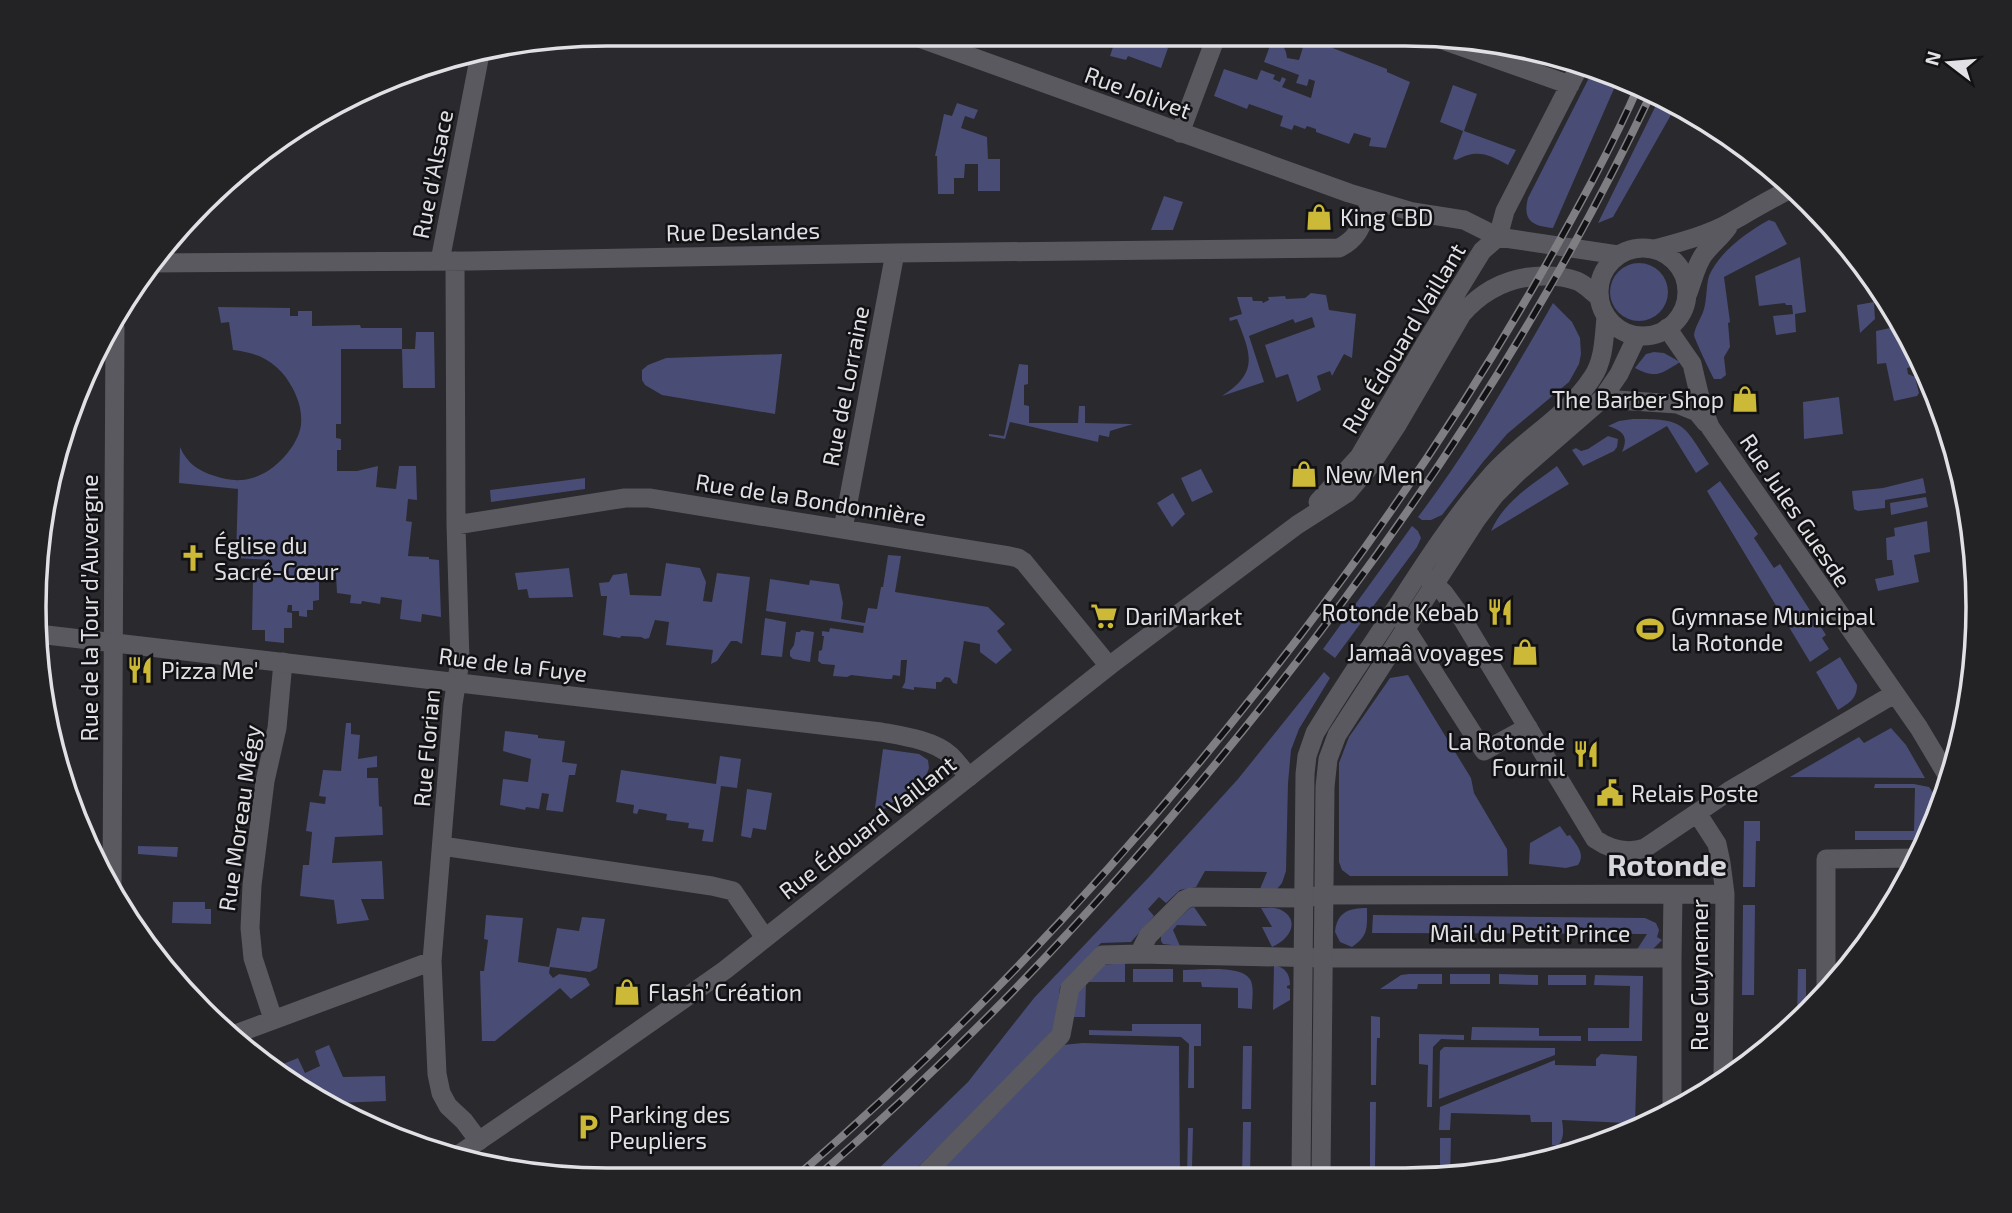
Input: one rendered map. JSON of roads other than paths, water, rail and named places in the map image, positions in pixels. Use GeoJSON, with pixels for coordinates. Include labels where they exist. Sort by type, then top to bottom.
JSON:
{"type":"FeatureCollection","features":[{"type":"Feature","properties":{"kind":"street","name":"Rue Jolivet"},"geometry":{"type":"LineString","coordinates":[[941,46],[1349,194],[1413,212],[1464,220],[1498,237]]}},
{"type":"Feature","properties":{"kind":"street"},"geometry":{"type":"LineString","coordinates":[[1180,133],[1213,46]]}},
{"type":"Feature","properties":{"kind":"street"},"geometry":{"type":"LineString","coordinates":[[1469,49],[1570,85]]}},
{"type":"Feature","properties":{"kind":"street","name":"Rue d'Alsace"},"geometry":{"type":"LineString","coordinates":[[448,261],[479,61]]}},
{"type":"Feature","properties":{"kind":"street"},"geometry":{"type":"LineString","coordinates":[[1498,237],[1505,211],[1576,72]]}},
{"type":"Feature","properties":{"kind":"street"},"geometry":{"type":"LineString","coordinates":[[1655,249],[1691,239],[1730,223],[1783,193]]}},
{"type":"Feature","properties":{"kind":"street","name":"Rue Deslandes"},"geometry":{"type":"LineString","coordinates":[[163,263],[1339,248],[1357,234],[1371,200]]}},
{"type":"Feature","properties":{"kind":"street"},"geometry":{"type":"LineString","coordinates":[[1687,296],[1686,281],[1669,256],[1655,249],[1642,247],[1630,249],[1609,263],[1599,286],[1601,308],[1615,326],[1637,336],[1660,333],[1674,323],[1683,311],[1697,267],[1730,223]]}},
{"type":"Feature","properties":{"kind":"street","name":"Rue Édouard Vaillant"},"geometry":{"type":"LineString","coordinates":[[1297,525],[1359,457],[1482,251],[1498,237],[1618,255]]}},
{"type":"Feature","properties":{"kind":"street","name":"Rue de Lorraine"},"geometry":{"type":"LineString","coordinates":[[843,529],[895,253]]}},
{"type":"Feature","properties":{"kind":"street","name":"Rue Florian"},"geometry":{"type":"LineString","coordinates":[[448,261],[460,661],[453,704],[432,961],[437,1074],[441,1093],[448,1106],[479,1141]]}},
{"type":"Feature","properties":{"kind":"street","name":"Rue Édouard Vaillant"},"geometry":{"type":"LineString","coordinates":[[466,1149],[640,1030],[765,938],[1109,666],[1297,525],[1347,493],[1397,425],[1462,314],[1488,291],[1518,278],[1548,276],[1579,282],[1599,297]]}},
{"type":"Feature","properties":{"kind":"street"},"geometry":{"type":"LineString","coordinates":[[1321,1168],[1325,787],[1328,759],[1336,735],[1406,629],[1427,578],[1437,544],[1488,478],[1590,382],[1598,367],[1604,345],[1606,317]]}},
{"type":"Feature","properties":{"kind":"street","name":"Rue Jules Guesde"},"geometry":{"type":"LineString","coordinates":[[1667,328],[1692,364],[1710,427],[1919,728],[1943,768]]}},
{"type":"Feature","properties":{"kind":"street"},"geometry":{"type":"LineString","coordinates":[[1301,1168],[1305,774],[1307,756],[1315,733],[1397,606],[1427,578],[1495,495],[1602,400],[1619,374],[1637,336]]}},
{"type":"Feature","properties":{"kind":"street","name":"Rue de la Tour d'Auvergne"},"geometry":{"type":"LineString","coordinates":[[112,871],[115,337]]}},
{"type":"Feature","properties":{"kind":"street"},"geometry":{"type":"LineString","coordinates":[[1602,400],[1677,404],[1697,412],[1710,427]]}},
{"type":"Feature","properties":{"kind":"street","name":"Rue de la Bondonnière"},"geometry":{"type":"LineString","coordinates":[[456,525],[625,498],[649,498],[1018,558],[1109,666]]}},
{"type":"Feature","properties":{"kind":"street"},"geometry":{"type":"LineString","coordinates":[[1427,578],[1460,615],[1595,839],[1605,847],[1628,851],[1645,848],[1729,791],[1894,694]]}},
{"type":"Feature","properties":{"kind":"street"},"geometry":{"type":"LineString","coordinates":[[1397,606],[1406,629],[1483,751],[1528,727]]}},
{"type":"Feature","properties":{"kind":"street","name":"Rue de la Fuye"},"geometry":{"type":"LineString","coordinates":[[47,635],[898,735],[944,751],[970,776]]}},
{"type":"Feature","properties":{"kind":"street","name":"Rue Moreau Mégy"},"geometry":{"type":"LineString","coordinates":[[274,1020],[253,958],[250,928],[252,886],[265,781],[277,728],[283,662]]}},
{"type":"Feature","properties":{"kind":"street","name":"Rue Guynemer"},"geometry":{"type":"LineString","coordinates":[[1697,813],[1717,844],[1725,894],[1723,1069]]}},
{"type":"Feature","properties":{"kind":"street"},"geometry":{"type":"LineString","coordinates":[[442,846],[733,891],[765,938]]}},
{"type":"Feature","properties":{"kind":"street"},"geometry":{"type":"LineString","coordinates":[[1826,977],[1826,859],[1907,858]]}},
{"type":"Feature","properties":{"kind":"street","name":"Mail du Petit Prince"},"geometry":{"type":"LineString","coordinates":[[1139,954],[1148,936],[1184,900],[1191,897],[1725,894]]}},
{"type":"Feature","properties":{"kind":"street"},"geometry":{"type":"LineString","coordinates":[[1672,958],[1673,895]]}},
{"type":"Feature","properties":{"kind":"street","name":"Mail du Petit Prince"},"geometry":{"type":"LineString","coordinates":[[931,1168],[1061,1035],[1070,988],[1101,955],[1672,958]]}},
{"type":"Feature","properties":{"kind":"street","name":"Rue Guynemer"},"geometry":{"type":"LineString","coordinates":[[1672,958],[1672,1100]]}},
{"type":"Feature","properties":{"kind":"street"},"geometry":{"type":"LineString","coordinates":[[242,1032],[432,961]]}},
{"type":"Feature","properties":{"kind":"railway"},"geometry":{"type":"LineString","coordinates":[[806,1168],[921,1063],[1039,945],[1150,820],[1297,640],[1410,484],[1480,376],[1571,221],[1635,94]]}},
{"type":"Feature","properties":{"kind":"railway"},"geometry":{"type":"LineString","coordinates":[[827,1168],[939,1065],[1110,888],[1216,763],[1323,628],[1428,482],[1525,330],[1570,252],[1648,100]]}},
{"type":"Feature","properties":{"kind":"place","name":"King CBD"},"geometry":{"type":"Point","coordinates":[1319,217]}},
{"type":"Feature","properties":{"kind":"place","name":"The Barber Shop"},"geometry":{"type":"Point","coordinates":[1745,399]}},
{"type":"Feature","properties":{"kind":"place","name":"New Men"},"geometry":{"type":"Point","coordinates":[1304,474]}},
{"type":"Feature","properties":{"kind":"place","name":"Église du Sacré-Cœur"},"geometry":{"type":"Point","coordinates":[193,558]}},
{"type":"Feature","properties":{"kind":"place","name":"Rotonde Kebab"},"geometry":{"type":"Point","coordinates":[1500,612]}},
{"type":"Feature","properties":{"kind":"place","name":"DariMarket"},"geometry":{"type":"Point","coordinates":[1104,616]}},
{"type":"Feature","properties":{"kind":"place","name":"Gymnase Municipal la Rotonde"},"geometry":{"type":"Point","coordinates":[1650,629]}},
{"type":"Feature","properties":{"kind":"place","name":"Jamaâ voyages"},"geometry":{"type":"Point","coordinates":[1525,652]}},
{"type":"Feature","properties":{"kind":"place","name":"Pizza Me'"},"geometry":{"type":"Point","coordinates":[140,670]}},
{"type":"Feature","properties":{"kind":"place","name":"La Rotonde Fournil"},"geometry":{"type":"Point","coordinates":[1586,754]}},
{"type":"Feature","properties":{"kind":"place","name":"Relais Poste"},"geometry":{"type":"Point","coordinates":[1610,793]}},
{"type":"Feature","properties":{"kind":"place","name":"Flash’ Création"},"geometry":{"type":"Point","coordinates":[627,992]}},
{"type":"Feature","properties":{"kind":"place","name":"Parking des Peupliers"},"geometry":{"type":"Point","coordinates":[588,1127]}},
{"type":"Feature","properties":{"kind":"district","name":"Rotonde"},"geometry":{"type":"Point","coordinates":[1667,864]}}]}
